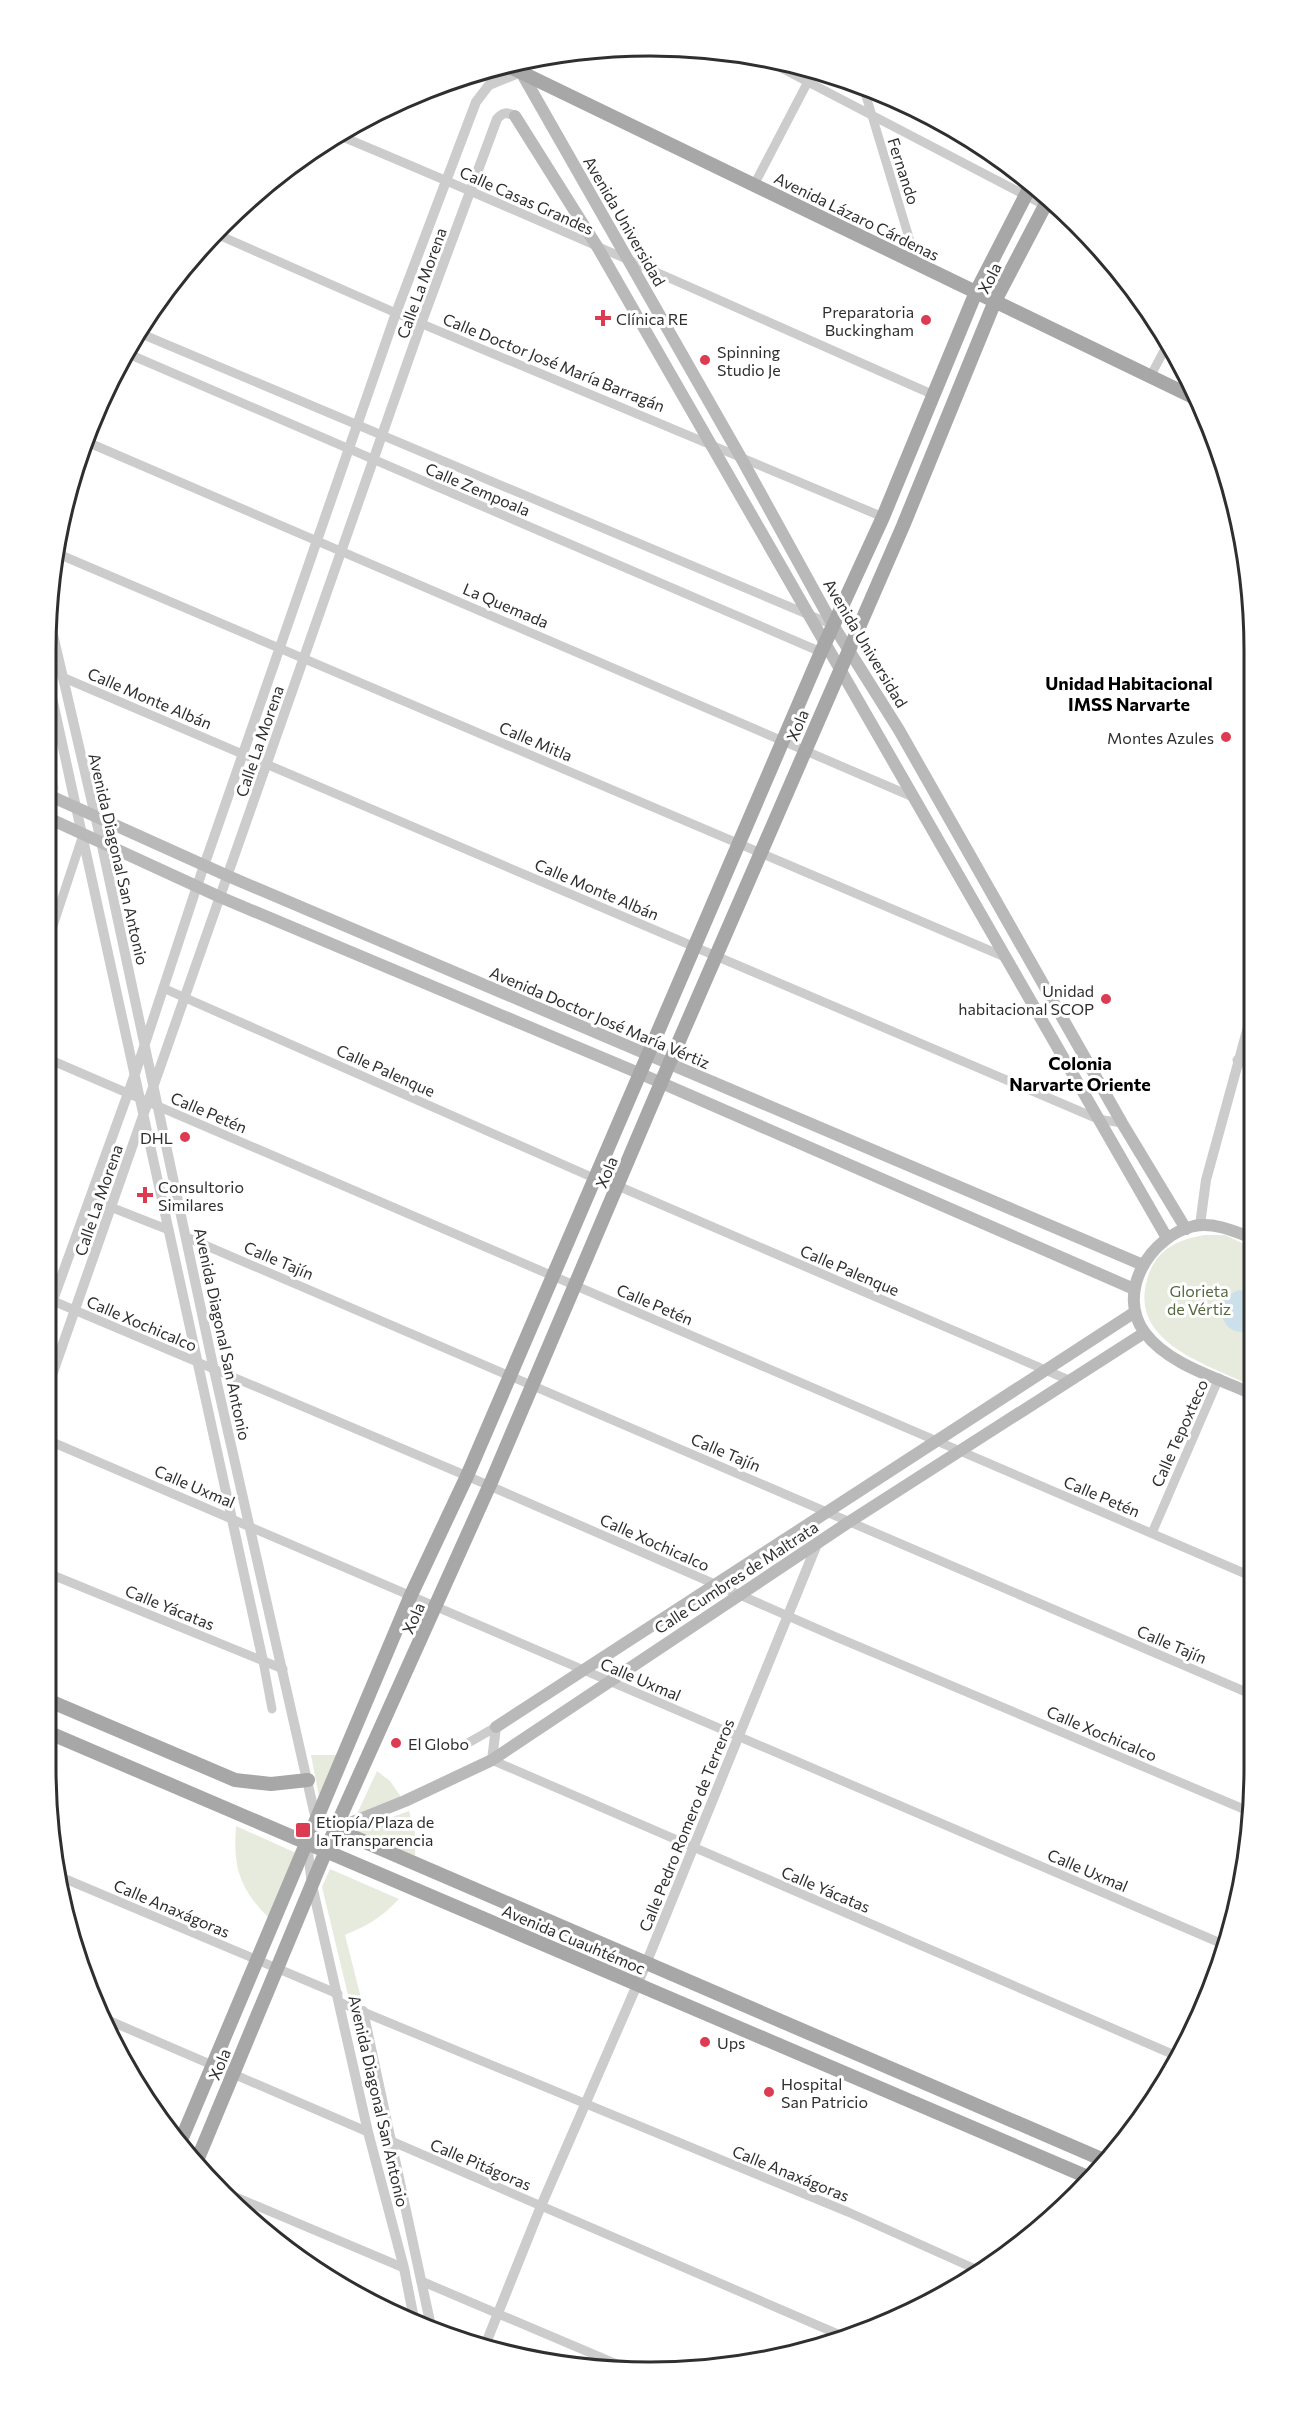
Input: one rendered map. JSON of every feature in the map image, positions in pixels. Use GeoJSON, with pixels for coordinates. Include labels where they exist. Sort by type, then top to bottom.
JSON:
{"type":"FeatureCollection","features":[{"type":"Feature","properties":{"kind":"main road","name":"Avenida Lázaro Cárdenas"},"geometry":{"type":"LineString","coordinates":[[520,72],[1186,394]]}},
{"type":"Feature","properties":{"kind":"main road","name":"Avenida Universidad"},"geometry":{"type":"LineString","coordinates":[[520,72],[740,456],[833,625],[849,647],[899,730],[1122,1123],[1186,1229]]}},
{"type":"Feature","properties":{"kind":"main road"},"geometry":{"type":"LineString","coordinates":[[515,116],[598,248],[809,617],[823,648],[839,670],[913,796],[1167,1238]]}},
{"type":"Feature","properties":{"kind":"main road","name":"Xola"},"geometry":{"type":"LineString","coordinates":[[183,2135],[411,1595],[468,1476],[741,844],[823,648],[883,517],[976,292],[1028,191]]}},
{"type":"Feature","properties":{"kind":"main road","name":"Xola"},"geometry":{"type":"LineString","coordinates":[[199,2155],[335,1829],[489,1486],[669,1064],[903,526],[995,301],[1045,206]]}},
{"type":"Feature","properties":{"kind":"main road"},"geometry":{"type":"LineString","coordinates":[[881,742],[899,730]]}},
{"type":"Feature","properties":{"kind":"main road","name":"Avenida Doctor José María Vértiz"},"geometry":{"type":"LineString","coordinates":[[56,798],[204,866],[1143,1265]]}},
{"type":"Feature","properties":{"kind":"main road"},"geometry":{"type":"LineString","coordinates":[[56,821],[220,897],[641,1074],[1134,1289]]}},
{"type":"Feature","properties":{"kind":"main road"},"geometry":{"type":"LineString","coordinates":[[1041,1021],[1059,1013]]}},
{"type":"Feature","properties":{"kind":"main road"},"geometry":{"type":"LineString","coordinates":[[1244,1235],[1227,1228],[1200,1225],[1167,1238],[1155,1248],[1143,1265],[1134,1289],[1135,1312],[1144,1333],[1160,1349],[1174,1358],[1244,1390]]}},
{"type":"Feature","properties":{"kind":"main road","name":"Calle Cumbres de Maltrata"},"geometry":{"type":"LineString","coordinates":[[495,1727],[1135,1312]]}},
{"type":"Feature","properties":{"kind":"main road","name":"Calle Cumbres de Maltrata"},"geometry":{"type":"LineString","coordinates":[[335,1829],[405,1802],[492,1760],[607,1681],[849,1522],[1144,1333]]}},
{"type":"Feature","properties":{"kind":"main road"},"geometry":{"type":"LineString","coordinates":[[56,1704],[235,1780],[271,1784],[308,1780]]}},
{"type":"Feature","properties":{"kind":"main road","name":"Avenida Cuauhtémoc"},"geometry":{"type":"LineString","coordinates":[[56,1736],[1082,2175]]}},
{"type":"Feature","properties":{"kind":"main road","name":"Avenida Cuauhtémoc"},"geometry":{"type":"LineString","coordinates":[[335,1829],[1098,2158]]}},
{"type":"Feature","properties":{"kind":"street","name":"Calle La Morena"},"geometry":{"type":"LineString","coordinates":[[56,1283],[90,1199],[128,1094],[197,886],[396,313],[481,93],[498,79],[520,72]]}},
{"type":"Feature","properties":{"kind":"street"},"geometry":{"type":"LineString","coordinates":[[790,73],[871,116],[1020,185]]}},
{"type":"Feature","properties":{"kind":"street"},"geometry":{"type":"LineString","coordinates":[[754,185],[810,78]]}},
{"type":"Feature","properties":{"kind":"street","name":"Fernando"},"geometry":{"type":"LineString","coordinates":[[866,96],[917,264]]}},
{"type":"Feature","properties":{"kind":"street","name":"Calle La Morena"},"geometry":{"type":"LineString","coordinates":[[153,1086],[421,324],[497,118],[509,113],[515,116]]}},
{"type":"Feature","properties":{"kind":"street","name":"Calle Casas Grandes"},"geometry":{"type":"LineString","coordinates":[[347,139],[472,189],[598,248],[934,395]]}},
{"type":"Feature","properties":{"kind":"street","name":"Calle Doctor José María Barragán"},"geometry":{"type":"LineString","coordinates":[[223,237],[421,324],[883,517]]}},
{"type":"Feature","properties":{"kind":"street","name":"Calle Zempoala"},"geometry":{"type":"LineString","coordinates":[[146,336],[809,617],[833,625]]}},
{"type":"Feature","properties":{"kind":"street"},"geometry":{"type":"LineString","coordinates":[[1150,377],[1164,351]]}},
{"type":"Feature","properties":{"kind":"street","name":"Calle Zempoala"},"geometry":{"type":"LineString","coordinates":[[133,356],[349,450],[823,648]]}},
{"type":"Feature","properties":{"kind":"street","name":"La Quemada"},"geometry":{"type":"LineString","coordinates":[[93,444],[913,796]]}},
{"type":"Feature","properties":{"kind":"street","name":"Calle Mitla"},"geometry":{"type":"LineString","coordinates":[[63,556],[1005,957]]}},
{"type":"Feature","properties":{"kind":"street","name":"Avenida Diagonal San Antonio"},"geometry":{"type":"LineString","coordinates":[[56,650],[101,841],[153,1086],[149,1102]]}},
{"type":"Feature","properties":{"kind":"street","name":"Calle Monte Albán"},"geometry":{"type":"LineString","coordinates":[[62,677],[1098,1119],[1122,1123]]}},
{"type":"Feature","properties":{"kind":"street","name":"Avenida Diagonal San Antonio"},"geometry":{"type":"LineString","coordinates":[[56,714],[135,1074],[149,1102],[186,1237],[316,1820]]}},
{"type":"Feature","properties":{"kind":"street"},"geometry":{"type":"LineString","coordinates":[[56,912],[83,833]]}},
{"type":"Feature","properties":{"kind":"street","name":"Calle Palenque"},"geometry":{"type":"LineString","coordinates":[[163,988],[596,1179]]}},
{"type":"Feature","properties":{"kind":"street"},"geometry":{"type":"LineString","coordinates":[[1200,1225],[1206,1179],[1244,1040]]}},
{"type":"Feature","properties":{"kind":"street"},"geometry":{"type":"LineString","coordinates":[[1238,1060],[1244,1063]]}},
{"type":"Feature","properties":{"kind":"street","name":"Calle Petén"},"geometry":{"type":"LineString","coordinates":[[56,1062],[1244,1573]]}},
{"type":"Feature","properties":{"kind":"street","name":"Calle La Morena"},"geometry":{"type":"LineString","coordinates":[[56,1364],[149,1102]]}},
{"type":"Feature","properties":{"kind":"street","name":"Avenida Diagonal San Antonio"},"geometry":{"type":"LineString","coordinates":[[144,1114],[272,1709]]}},
{"type":"Feature","properties":{"kind":"street","name":"Calle Palenque"},"geometry":{"type":"LineString","coordinates":[[618,1186],[1071,1381]]}},
{"type":"Feature","properties":{"kind":"street"},"geometry":{"type":"LineString","coordinates":[[90,1199],[169,1230]]}},
{"type":"Feature","properties":{"kind":"street","name":"Calle Tajín"},"geometry":{"type":"LineString","coordinates":[[186,1237],[1244,1691]]}},
{"type":"Feature","properties":{"kind":"street","name":"Calle Xochicalco"},"geometry":{"type":"LineString","coordinates":[[56,1303],[468,1476],[787,1616],[1243,1809]]}},
{"type":"Feature","properties":{"kind":"street","name":"Calle Tepoxteco"},"geometry":{"type":"LineString","coordinates":[[1152,1533],[1219,1378]]}},
{"type":"Feature","properties":{"kind":"street","name":"Calle Uxmal"},"geometry":{"type":"LineString","coordinates":[[56,1444],[1218,1942]]}},
{"type":"Feature","properties":{"kind":"street","name":"Calle Pedro Romero de Terreros"},"geometry":{"type":"LineString","coordinates":[[488,2339],[541,2206],[646,1963],[817,1544]]}},
{"type":"Feature","properties":{"kind":"street","name":"Calle Yácatas"},"geometry":{"type":"LineString","coordinates":[[56,1577],[283,1669]]}},
{"type":"Feature","properties":{"kind":"street"},"geometry":{"type":"LineString","coordinates":[[492,1760],[495,1727]]}},
{"type":"Feature","properties":{"kind":"street","name":"Calle Cumbres de Maltrata"},"geometry":{"type":"LineString","coordinates":[[461,1746],[495,1727]]}},
{"type":"Feature","properties":{"kind":"street","name":"Calle Yácatas"},"geometry":{"type":"LineString","coordinates":[[492,1760],[1171,2053]]}},
{"type":"Feature","properties":{"kind":"street","name":"Avenida Diagonal San Antonio"},"geometry":{"type":"LineString","coordinates":[[307,1843],[312,1885],[368,2132],[404,2268],[413,2312]]}},
{"type":"Feature","properties":{"kind":"street","name":"Calle Anaxágoras"},"geometry":{"type":"LineString","coordinates":[[66,1879],[257,1959],[363,2011],[848,2212],[971,2267]]}},
{"type":"Feature","properties":{"kind":"street","name":"Avenida Diagonal San Antonio"},"geometry":{"type":"LineString","coordinates":[[363,2011],[429,2319]]}},
{"type":"Feature","properties":{"kind":"street","name":"Calle Pitágoras"},"geometry":{"type":"LineString","coordinates":[[114,2022],[834,2332]]}},
{"type":"Feature","properties":{"kind":"street"},"geometry":{"type":"LineString","coordinates":[[244,2200],[404,2268]]}},
{"type":"Feature","properties":{"kind":"street"},"geometry":{"type":"LineString","coordinates":[[421,2281],[606,2360]]}},
{"type":"Feature","properties":{"kind":"green space","name":"Glorieta de Vértiz"},"geometry":{"type":"Polygon","coordinates":[[[1205,1235],[1225,1235],[1244,1244],[1244,1382],[1192,1358],[1173,1346],[1158,1332],[1148,1315],[1144,1295],[1154,1263],[1165,1250],[1188,1239],[1205,1235]]]}},
{"type":"Feature","properties":{"kind":"green space"},"geometry":{"type":"Polygon","coordinates":[[[311,1755],[340,1755],[320,1802],[311,1755]]]}},
{"type":"Feature","properties":{"kind":"green space"},"geometry":{"type":"Polygon","coordinates":[[[377,1771],[390,1781],[401,1797],[356,1816],[377,1771]]]}},
{"type":"Feature","properties":{"kind":"green space"},"geometry":{"type":"Polygon","coordinates":[[[409,1811],[415,1833],[415,1856],[353,1831],[409,1811]]]}},
{"type":"Feature","properties":{"kind":"green space"},"geometry":{"type":"Polygon","coordinates":[[[236,1826],[296,1853],[269,1918],[251,1897],[240,1876],[236,1853],[236,1826]]]}},
{"type":"Feature","properties":{"kind":"green space"},"geometry":{"type":"Polygon","coordinates":[[[330,1869],[399,1899],[374,1920],[345,1935],[361,1998],[348,1995],[322,1887],[330,1869]]]}},
{"type":"Feature","properties":{"kind":"water"},"geometry":{"type":"Polygon","coordinates":[[[1239,1290],[1244,1291],[1244,1331],[1227,1326],[1223,1319],[1224,1303],[1229,1295],[1239,1290]]]}},
{"type":"Feature","properties":{"kind":"place","name":"Clínica RE"},"geometry":{"type":"Point","coordinates":[603,318]}},
{"type":"Feature","properties":{"kind":"place","name":"Preparatoria Buckingham"},"geometry":{"type":"Point","coordinates":[926,320]}},
{"type":"Feature","properties":{"kind":"place","name":"Spinning Studio Je"},"geometry":{"type":"Point","coordinates":[705,360]}},
{"type":"Feature","properties":{"kind":"place","name":"Montes Azules"},"geometry":{"type":"Point","coordinates":[1226,737]}},
{"type":"Feature","properties":{"kind":"place","name":"Unidad habitacional SCOP"},"geometry":{"type":"Point","coordinates":[1106,999]}},
{"type":"Feature","properties":{"kind":"place","name":"DHL"},"geometry":{"type":"Point","coordinates":[185,1137]}},
{"type":"Feature","properties":{"kind":"place","name":"Consultorio Similares"},"geometry":{"type":"Point","coordinates":[145,1195]}},
{"type":"Feature","properties":{"kind":"place","name":"El Globo"},"geometry":{"type":"Point","coordinates":[396,1743]}},
{"type":"Feature","properties":{"kind":"place","name":"Etiopía/Plaza de la Transparencia"},"geometry":{"type":"Point","coordinates":[303,1830]}},
{"type":"Feature","properties":{"kind":"place","name":"Ups"},"geometry":{"type":"Point","coordinates":[705,2042]}},
{"type":"Feature","properties":{"kind":"place","name":"Hospital San Patricio"},"geometry":{"type":"Point","coordinates":[769,2092]}},
{"type":"Feature","properties":{"kind":"district","name":"Unidad Habitacional IMSS Narvarte"},"geometry":{"type":"Point","coordinates":[1129,693]}},
{"type":"Feature","properties":{"kind":"district","name":"Colonia Narvarte Oriente"},"geometry":{"type":"Point","coordinates":[1080,1073]}}]}
